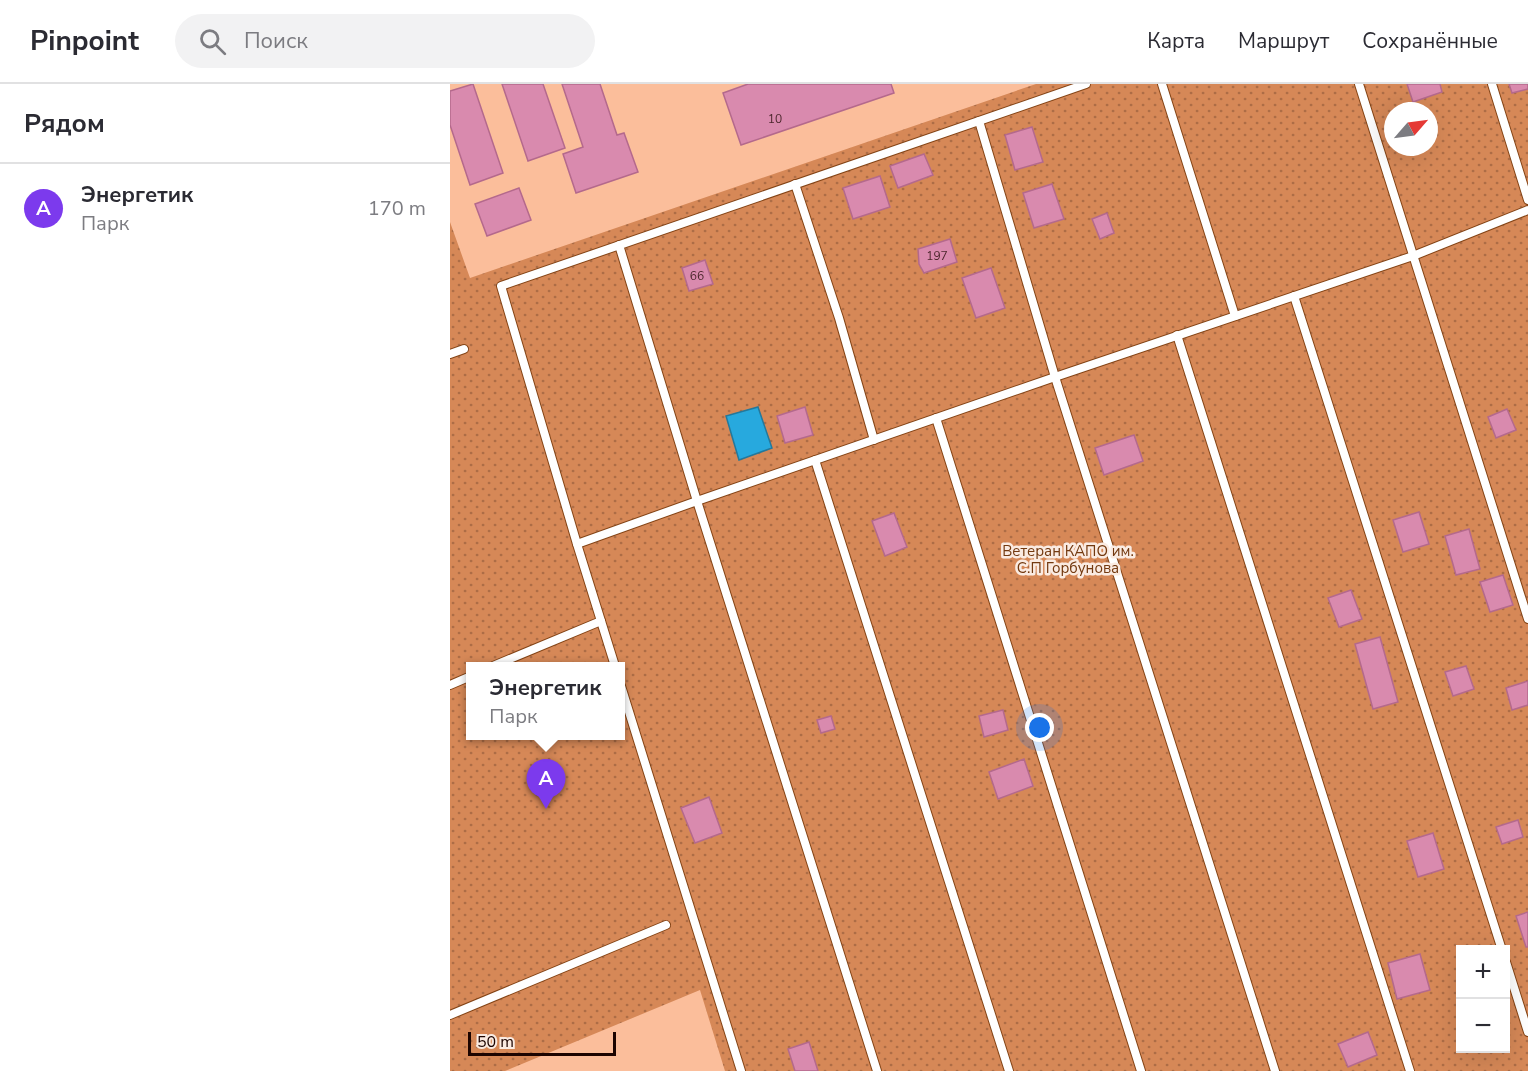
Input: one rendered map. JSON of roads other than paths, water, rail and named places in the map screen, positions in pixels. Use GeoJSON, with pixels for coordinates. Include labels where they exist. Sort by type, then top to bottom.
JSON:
{"type":"FeatureCollection","features":[{"type":"Feature","properties":{"kind":"lane"},"geometry":{"type":"LineString","coordinates":[[614,662],[501,286],[1086,84]]}},
{"type":"Feature","properties":{"kind":"lane"},"geometry":{"type":"LineString","coordinates":[[1162,84],[1235,316]]}},
{"type":"Feature","properties":{"kind":"lane"},"geometry":{"type":"LineString","coordinates":[[1359,84],[1528,619]]}},
{"type":"Feature","properties":{"kind":"lane"},"geometry":{"type":"LineString","coordinates":[[1492,84],[1528,200]]}},
{"type":"Feature","properties":{"kind":"lane"},"geometry":{"type":"LineString","coordinates":[[979,121],[1055,377],[1275,1071]]}},
{"type":"Feature","properties":{"kind":"lane"},"geometry":{"type":"LineString","coordinates":[[795,184],[839,318],[874,440]]}},
{"type":"Feature","properties":{"kind":"lane"},"geometry":{"type":"LineString","coordinates":[[577,544],[1055,377],[1413,256],[1528,210]]}},
{"type":"Feature","properties":{"kind":"lane"},"geometry":{"type":"LineString","coordinates":[[618,245],[877,1071]]}},
{"type":"Feature","properties":{"kind":"lane"},"geometry":{"type":"LineString","coordinates":[[1294,296],[1500,945]]}},
{"type":"Feature","properties":{"kind":"lane"},"geometry":{"type":"LineString","coordinates":[[1177,335],[1410,1071]]}},
{"type":"Feature","properties":{"kind":"lane"},"geometry":{"type":"LineString","coordinates":[[450,354],[464,349]]}},
{"type":"Feature","properties":{"kind":"lane"},"geometry":{"type":"LineString","coordinates":[[936,418],[1141,1071]]}},
{"type":"Feature","properties":{"kind":"lane"},"geometry":{"type":"LineString","coordinates":[[815,460],[1009,1071]]}},
{"type":"Feature","properties":{"kind":"lane"},"geometry":{"type":"LineString","coordinates":[[503,662],[601,621]]}},
{"type":"Feature","properties":{"kind":"lane"},"geometry":{"type":"LineString","coordinates":[[450,685],[466,678]]}},
{"type":"Feature","properties":{"kind":"lane"},"geometry":{"type":"LineString","coordinates":[[625,699],[741,1071]]}},
{"type":"Feature","properties":{"kind":"lane"},"geometry":{"type":"LineString","coordinates":[[450,1015],[666,925]]}},
{"type":"Feature","properties":{"kind":"lane"},"geometry":{"type":"LineString","coordinates":[[1510,975],[1528,1032]]}},
{"type":"Feature","properties":{"kind":"water"},"geometry":{"type":"Polygon","coordinates":[[[758,407],[772,448],[739,460],[726,416],[758,407]]]}},
{"type":"Feature","properties":{"kind":"place","name":"Энергетик"},"geometry":{"type":"Point","coordinates":[546,809]}},
{"type":"Feature","properties":{"kind":"park label","name":"Ветеран КАПО им. С.П Горбунова"},"geometry":{"type":"Point","coordinates":[1068,560]}}]}
